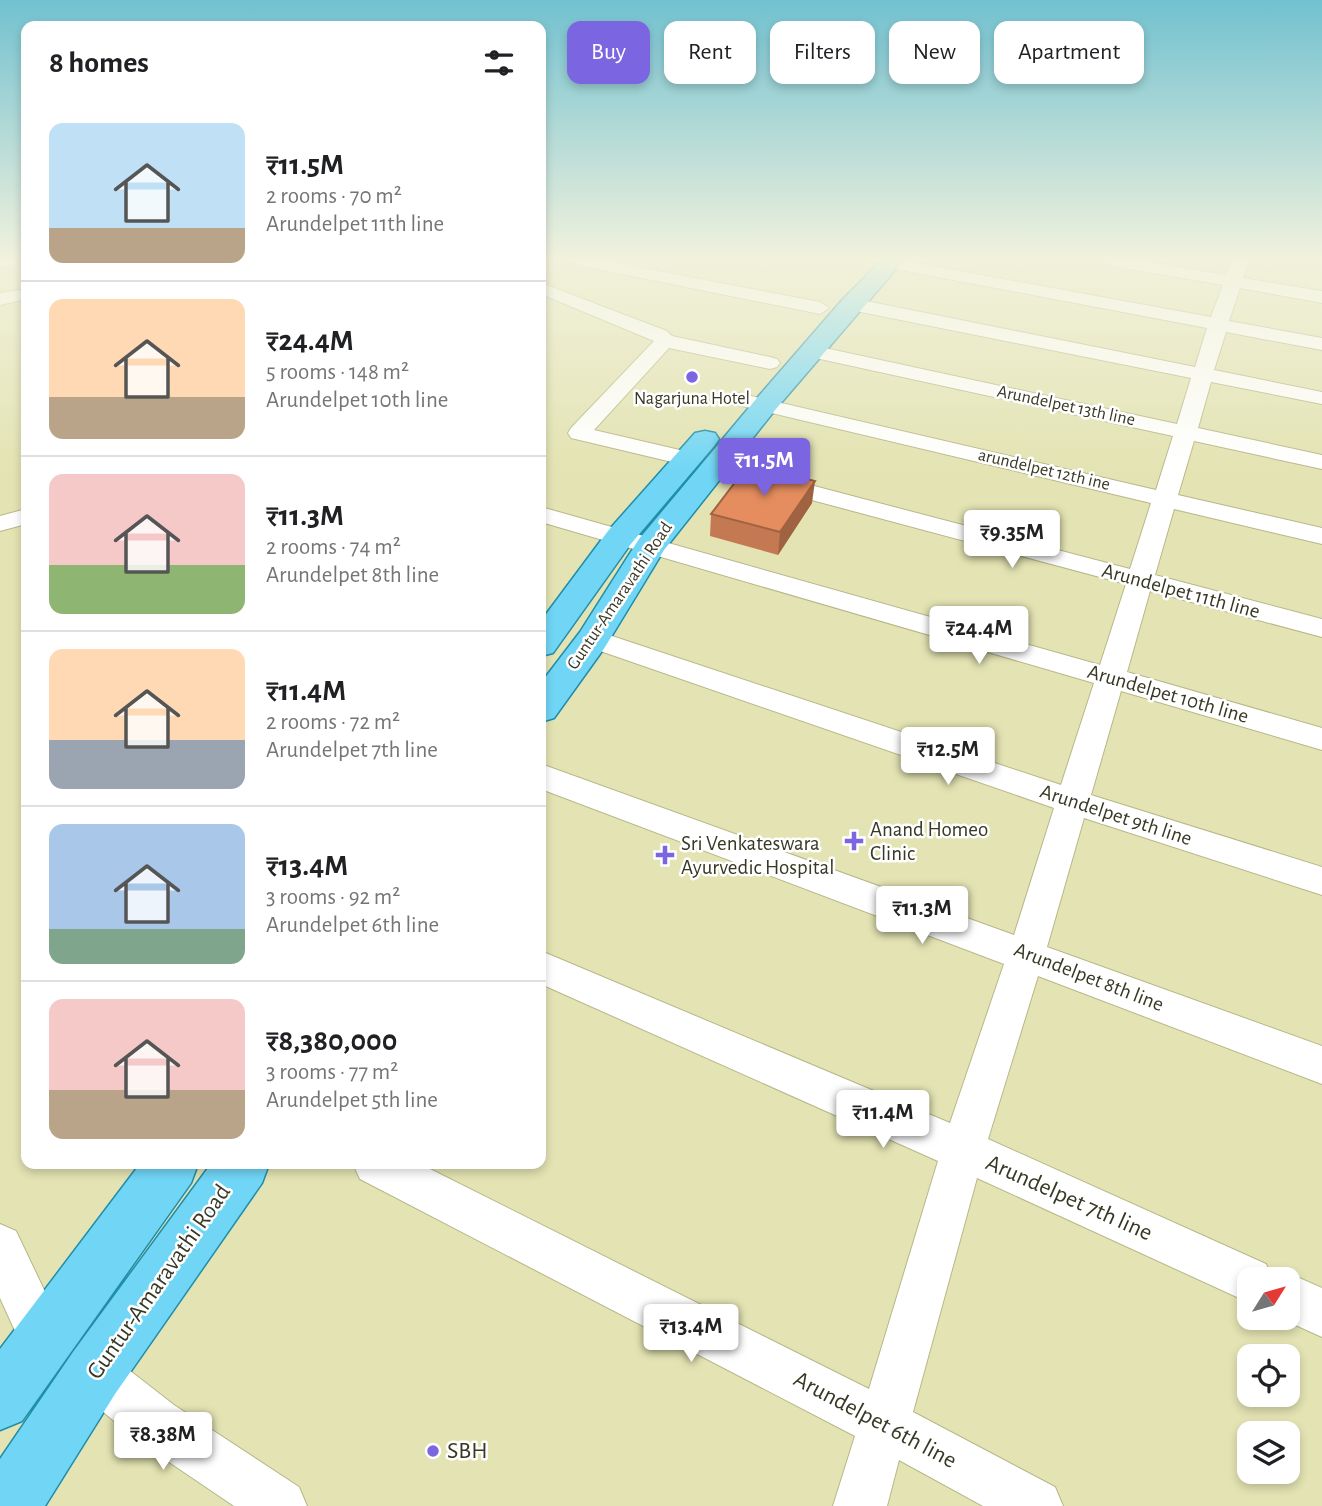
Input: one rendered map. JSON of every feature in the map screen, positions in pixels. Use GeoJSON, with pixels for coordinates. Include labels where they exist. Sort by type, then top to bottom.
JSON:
{"type":"FeatureCollection","features":[{"type":"Feature","properties":{"kind":"main road"},"geometry":{"type":"LineString","coordinates":[[752,401],[770,363],[799,331]]}},
{"type":"Feature","properties":{"kind":"main road","name":"Guntur-Amaravathi Road"},"geometry":{"type":"LineString","coordinates":[[546,702],[593,639],[702,463],[752,401],[811,351],[828,331]]}},
{"type":"Feature","properties":{"kind":"main road"},"geometry":{"type":"LineString","coordinates":[[546,638],[619,538],[702,463]]}},
{"type":"Feature","properties":{"kind":"main road"},"geometry":{"type":"LineString","coordinates":[[0,1399],[168,1169]]}},
{"type":"Feature","properties":{"kind":"main road","name":"Guntur-Amaravathi Road"},"geometry":{"type":"LineString","coordinates":[[7,1506],[94,1373],[239,1169]]}},
{"type":"Feature","properties":{"kind":"street"},"geometry":{"type":"LineString","coordinates":[[651,331],[660,335],[665,341],[770,363]]}},
{"type":"Feature","properties":{"kind":"street"},"geometry":{"type":"LineString","coordinates":[[991,331],[1322,398]]}},
{"type":"Feature","properties":{"kind":"street"},"geometry":{"type":"LineString","coordinates":[[860,1506],[962,1150],[1026,954],[1216,331]]}},
{"type":"Feature","properties":{"kind":"street"},"geometry":{"type":"LineString","coordinates":[[1252,331],[1322,344]]}},
{"type":"Feature","properties":{"kind":"street","name":"Arundelpet 11th line"},"geometry":{"type":"LineString","coordinates":[[665,341],[579,433],[702,463],[1322,628]]}},
{"type":"Feature","properties":{"kind":"street","name":"Arundelpet 13th line"},"geometry":{"type":"LineString","coordinates":[[811,351],[1322,461]]}},
{"type":"Feature","properties":{"kind":"street","name":"arundelpet 12th ine"},"geometry":{"type":"LineString","coordinates":[[752,401],[1322,536]]}},
{"type":"Feature","properties":{"kind":"street","name":"Arundelpet 10th line"},"geometry":{"type":"LineString","coordinates":[[546,516],[1322,739]]}},
{"type":"Feature","properties":{"kind":"street"},"geometry":{"type":"LineString","coordinates":[[0,524],[21,518]]}},
{"type":"Feature","properties":{"kind":"street","name":"Arundelpet 9th line"},"geometry":{"type":"LineString","coordinates":[[593,639],[1073,802],[1322,881]]}},
{"type":"Feature","properties":{"kind":"street","name":"Arundelpet 8th line"},"geometry":{"type":"LineString","coordinates":[[546,778],[1322,1065]]}},
{"type":"Feature","properties":{"kind":"street","name":"Arundelpet 7th line"},"geometry":{"type":"LineString","coordinates":[[546,969],[962,1150],[1237,1274]]}},
{"type":"Feature","properties":{"kind":"street","name":"Arundelpet 6th line"},"geometry":{"type":"LineString","coordinates":[[386,1169],[884,1424],[1036,1506]]}},
{"type":"Feature","properties":{"kind":"street"},"geometry":{"type":"LineString","coordinates":[[0,1247],[43,1338]]}},
{"type":"Feature","properties":{"kind":"street"},"geometry":{"type":"LineString","coordinates":[[1300,1303],[1322,1313]]}},
{"type":"Feature","properties":{"kind":"street"},"geometry":{"type":"LineString","coordinates":[[94,1373],[156,1423],[280,1506]]}},
{"type":"Feature","properties":{"kind":"building"},"geometry":{"type":"Polygon","coordinates":[[[749,464],[815,481],[780,532],[711,514],[749,464]]]}},
{"type":"Feature","properties":{"kind":"place","name":"Nagarjuna Hotel"},"geometry":{"type":"Point","coordinates":[692,377]}},
{"type":"Feature","properties":{"kind":"place","name":"Anand Homeo Clinic"},"geometry":{"type":"Point","coordinates":[854,841]}},
{"type":"Feature","properties":{"kind":"place","name":"Sri Venkateswara Ayurvedic Hospital"},"geometry":{"type":"Point","coordinates":[665,855]}},
{"type":"Feature","properties":{"kind":"place","name":"SBH"},"geometry":{"type":"Point","coordinates":[433,1451]}}]}
